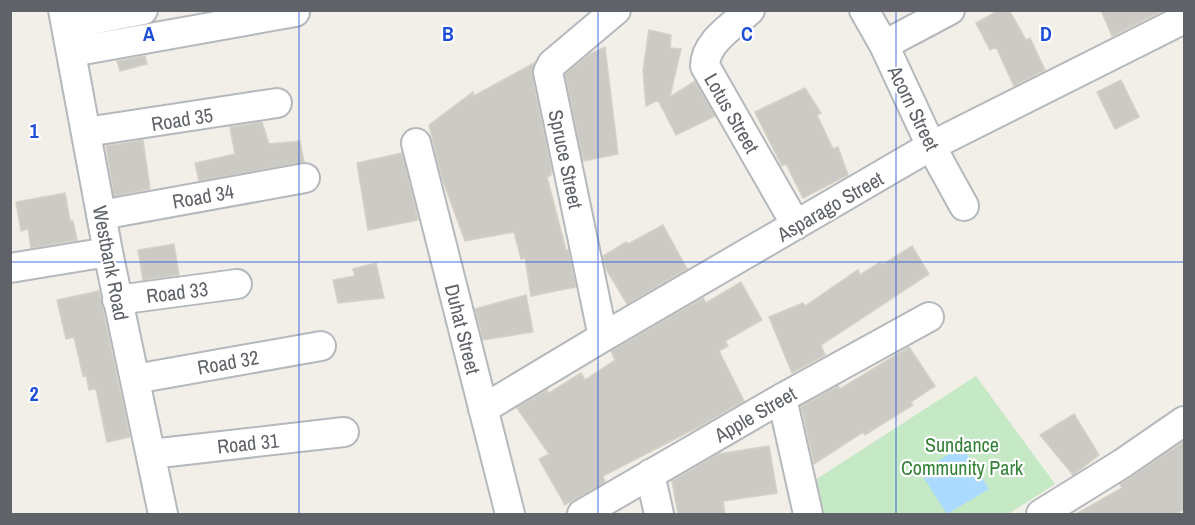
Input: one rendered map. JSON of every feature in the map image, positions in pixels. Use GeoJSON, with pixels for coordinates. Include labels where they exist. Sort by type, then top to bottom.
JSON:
{"type":"FeatureCollection","features":[{"type":"Feature","properties":{"kind":"street"},"geometry":{"type":"LineString","coordinates":[[67,29],[143,10]]}},
{"type":"Feature","properties":{"kind":"street","name":"Spruce Street"},"geometry":{"type":"LineString","coordinates":[[603,337],[548,72],[552,64],[616,10]]}},
{"type":"Feature","properties":{"kind":"street","name":"Lotus Street"},"geometry":{"type":"LineString","coordinates":[[750,10],[710,47],[705,57],[705,66],[796,225]]}},
{"type":"Feature","properties":{"kind":"street","name":"Acorn Street"},"geometry":{"type":"LineString","coordinates":[[864,10],[884,45],[932,147],[964,206]]}},
{"type":"Feature","properties":{"kind":"street"},"geometry":{"type":"LineString","coordinates":[[884,45],[950,10]]}},
{"type":"Feature","properties":{"kind":"street"},"geometry":{"type":"LineString","coordinates":[[67,29],[295,12]]}},
{"type":"Feature","properties":{"kind":"street","name":"Asparago Street"},"geometry":{"type":"LineString","coordinates":[[483,409],[932,147],[1185,19]]}},
{"type":"Feature","properties":{"kind":"street","name":"Westbank Road"},"geometry":{"type":"LineString","coordinates":[[67,29],[117,300],[152,454],[163,514]]}},
{"type":"Feature","properties":{"kind":"street","name":"Road 35"},"geometry":{"type":"LineString","coordinates":[[86,132],[277,103]]}},
{"type":"Feature","properties":{"kind":"street","name":"Duhat Street"},"geometry":{"type":"LineString","coordinates":[[416,143],[510,514]]}},
{"type":"Feature","properties":{"kind":"street","name":"Road 34"},"geometry":{"type":"LineString","coordinates":[[101,215],[305,178]]}},
{"type":"Feature","properties":{"kind":"street"},"geometry":{"type":"LineString","coordinates":[[10,268],[108,252]]}},
{"type":"Feature","properties":{"kind":"street","name":"Road 33"},"geometry":{"type":"LineString","coordinates":[[117,300],[237,284]]}},
{"type":"Feature","properties":{"kind":"street","name":"Apple Street"},"geometry":{"type":"LineString","coordinates":[[582,514],[929,317]]}},
{"type":"Feature","properties":{"kind":"street","name":"Road 32"},"geometry":{"type":"LineString","coordinates":[[135,379],[321,346]]}},
{"type":"Feature","properties":{"kind":"street"},"geometry":{"type":"LineString","coordinates":[[782,399],[808,514]]}},
{"type":"Feature","properties":{"kind":"street"},"geometry":{"type":"LineString","coordinates":[[1041,514],[1185,421]]}},
{"type":"Feature","properties":{"kind":"street","name":"Road 31"},"geometry":{"type":"LineString","coordinates":[[152,454],[344,432]]}},
{"type":"Feature","properties":{"kind":"street"},"geometry":{"type":"LineString","coordinates":[[650,474],[659,514]]}},
{"type":"Feature","properties":{"kind":"green space","name":"Sundance Community Park"},"geometry":{"type":"Polygon","coordinates":[[[976,376],[1055,484],[1008,514],[823,514],[815,480],[976,376]]]}},
{"type":"Feature","properties":{"kind":"water"},"geometry":{"type":"Polygon","coordinates":[[[962,446],[989,489],[947,514],[920,472],[962,446]]]}},
{"type":"Feature","properties":{"kind":"building"},"geometry":{"type":"Polygon","coordinates":[[[999,10],[1009,10],[1026,40],[1030,38],[1045,70],[1014,86],[996,47],[990,50],[976,23],[999,10]]]}},
{"type":"Feature","properties":{"kind":"building"},"geometry":{"type":"Polygon","coordinates":[[[1101,10],[1164,10],[1112,36],[1101,10]]]}},
{"type":"Feature","properties":{"kind":"building"},"geometry":{"type":"Polygon","coordinates":[[[649,30],[671,35],[670,48],[681,49],[670,97],[695,81],[715,116],[676,135],[658,100],[646,106],[643,70],[649,30]]]}},
{"type":"Feature","properties":{"kind":"building"},"geometry":{"type":"Polygon","coordinates":[[[605,47],[618,154],[583,161],[565,74],[590,54],[605,47]]]}},
{"type":"Feature","properties":{"kind":"building"},"geometry":{"type":"Polygon","coordinates":[[[145,56],[147,64],[120,71],[117,61],[145,56]]]}},
{"type":"Feature","properties":{"kind":"building"},"geometry":{"type":"Polygon","coordinates":[[[534,63],[532,75],[551,168],[551,175],[547,177],[576,287],[531,296],[525,258],[521,259],[514,232],[465,241],[442,178],[429,125],[473,92],[474,96],[534,63]]]}},
{"type":"Feature","properties":{"kind":"building"},"geometry":{"type":"Polygon","coordinates":[[[1121,80],[1139,117],[1115,129],[1097,92],[1121,80]]]}},
{"type":"Feature","properties":{"kind":"building"},"geometry":{"type":"Polygon","coordinates":[[[805,88],[821,113],[817,115],[833,149],[838,147],[848,175],[803,198],[786,164],[782,166],[755,112],[805,88]]]}},
{"type":"Feature","properties":{"kind":"building"},"geometry":{"type":"Polygon","coordinates":[[[262,122],[269,144],[300,141],[304,162],[199,181],[195,163],[235,154],[230,127],[262,122]]]}},
{"type":"Feature","properties":{"kind":"building"},"geometry":{"type":"Polygon","coordinates":[[[143,140],[150,189],[114,196],[106,146],[143,140]]]}},
{"type":"Feature","properties":{"kind":"building"},"geometry":{"type":"Polygon","coordinates":[[[402,153],[418,220],[368,230],[357,163],[402,153]]]}},
{"type":"Feature","properties":{"kind":"building"},"geometry":{"type":"Polygon","coordinates":[[[65,193],[70,221],[73,221],[77,240],[31,248],[28,229],[21,231],[16,202],[65,193]]]}},
{"type":"Feature","properties":{"kind":"building"},"geometry":{"type":"Polygon","coordinates":[[[663,225],[687,269],[627,304],[606,269],[603,256],[626,242],[628,244],[663,225]]]}},
{"type":"Feature","properties":{"kind":"building"},"geometry":{"type":"Polygon","coordinates":[[[174,244],[179,275],[143,280],[138,250],[174,244]]]}},
{"type":"Feature","properties":{"kind":"building"},"geometry":{"type":"Polygon","coordinates":[[[912,246],[929,274],[821,345],[825,355],[792,373],[769,317],[803,303],[805,306],[858,270],[860,275],[880,262],[882,265],[912,246]]]}},
{"type":"Feature","properties":{"kind":"building"},"geometry":{"type":"Polygon","coordinates":[[[376,263],[384,298],[338,303],[333,280],[355,276],[353,269],[376,263]]]}},
{"type":"Feature","properties":{"kind":"building"},"geometry":{"type":"Polygon","coordinates":[[[741,282],[762,320],[725,341],[728,346],[719,351],[744,401],[603,476],[605,482],[565,505],[539,459],[549,454],[517,408],[547,390],[549,393],[581,373],[585,380],[615,360],[611,351],[703,298],[706,303],[741,282]]]}},
{"type":"Feature","properties":{"kind":"building"},"geometry":{"type":"Polygon","coordinates":[[[99,291],[130,437],[107,442],[96,389],[89,390],[86,375],[83,376],[74,337],[66,339],[57,300],[99,291]]]}},
{"type":"Feature","properties":{"kind":"building"},"geometry":{"type":"Polygon","coordinates":[[[526,295],[533,332],[483,340],[475,309],[526,295]]]}},
{"type":"Feature","properties":{"kind":"building"},"geometry":{"type":"Polygon","coordinates":[[[909,347],[935,386],[911,402],[913,405],[865,435],[863,432],[814,464],[801,406],[838,386],[840,389],[909,347]]]}},
{"type":"Feature","properties":{"kind":"building"},"geometry":{"type":"Polygon","coordinates":[[[1074,414],[1099,455],[1073,475],[1040,435],[1074,414]]]}},
{"type":"Feature","properties":{"kind":"building"},"geometry":{"type":"Polygon","coordinates":[[[1185,441],[1185,509],[1175,514],[1076,514],[1122,488],[1120,484],[1185,441]]]}},
{"type":"Feature","properties":{"kind":"building"},"geometry":{"type":"Polygon","coordinates":[[[769,446],[777,493],[723,501],[725,514],[678,514],[672,481],[718,454],[769,446]]]}}]}
